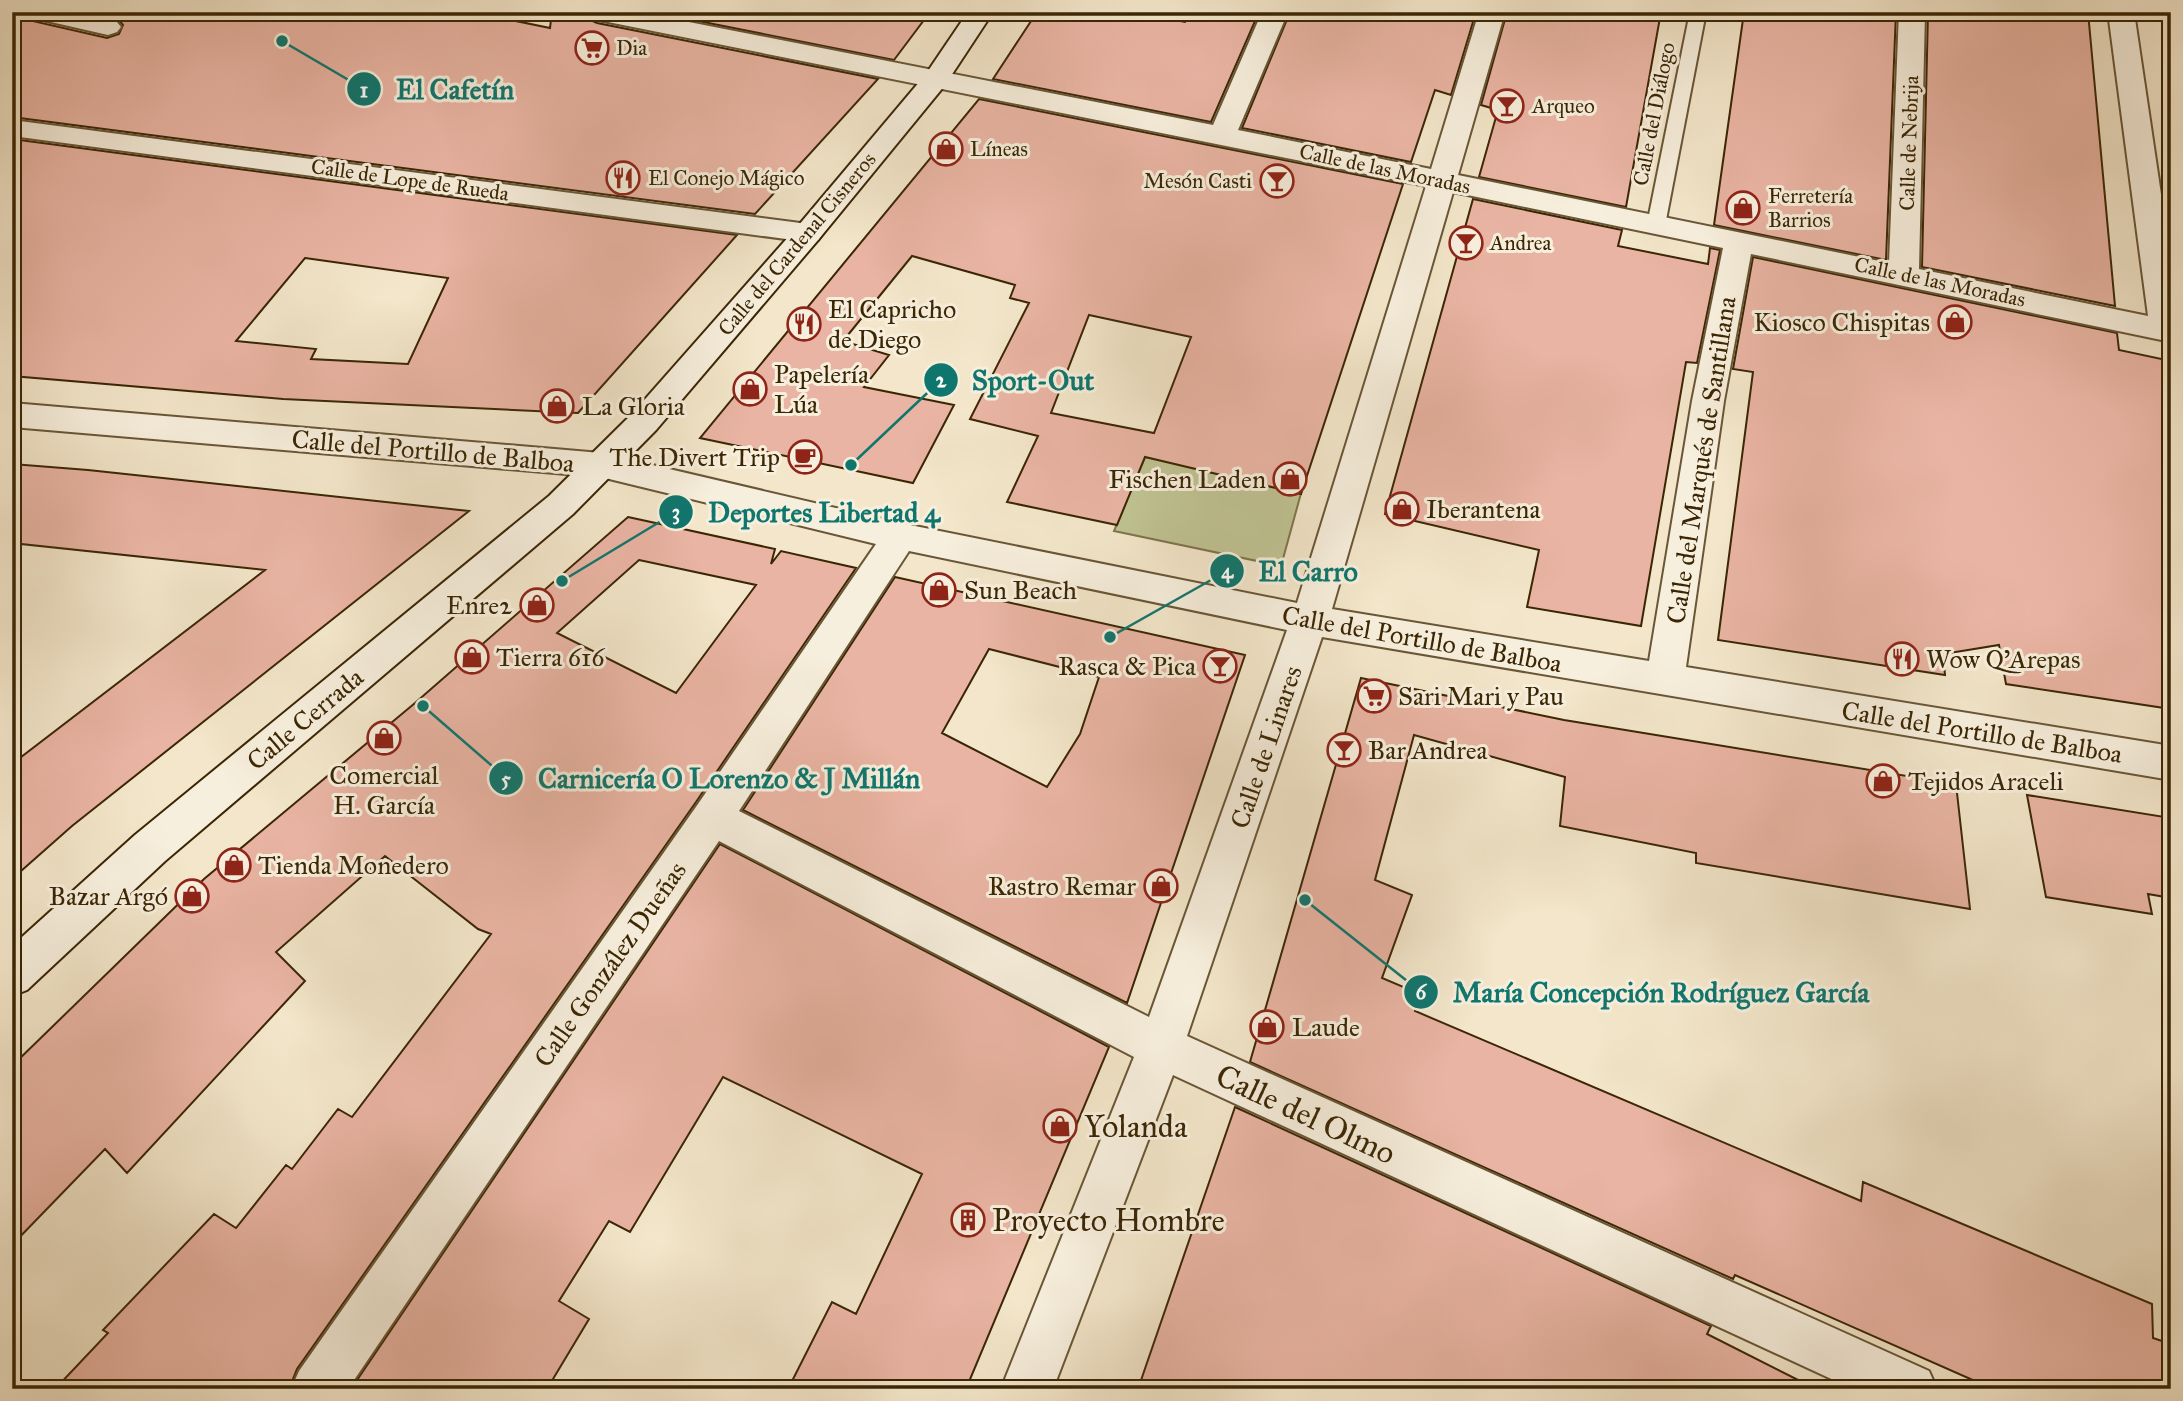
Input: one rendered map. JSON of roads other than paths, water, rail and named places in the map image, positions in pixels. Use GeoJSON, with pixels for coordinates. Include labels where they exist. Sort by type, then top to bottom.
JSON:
{"type":"FeatureCollection","features":[{"type":"Feature","properties":{"kind":"street"},"geometry":{"type":"LineString","coordinates":[[38,12],[107,27]]}},
{"type":"Feature","properties":{"kind":"street","name":"Calle de las Moradas"},"geometry":{"type":"LineString","coordinates":[[598,12],[1222,135],[2168,330]]}},
{"type":"Feature","properties":{"kind":"street","name":"Calle del Cardenal Cisneros"},"geometry":{"type":"LineString","coordinates":[[601,465],[644,422],[808,233],[936,79],[981,12]]}},
{"type":"Feature","properties":{"kind":"street"},"geometry":{"type":"LineString","coordinates":[[1222,135],[1275,12]]}},
{"type":"Feature","properties":{"kind":"street","name":"Calle de Linares"},"geometry":{"type":"LineString","coordinates":[[1027,1389],[1161,1047],[1325,575],[1492,12]]}},
{"type":"Feature","properties":{"kind":"street","name":"Calle de Nebrija"},"geometry":{"type":"LineString","coordinates":[[1904,274],[1912,12]]}},
{"type":"Feature","properties":{"kind":"street"},"geometry":{"type":"LineString","coordinates":[[2121,12],[2168,330]]}},
{"type":"Feature","properties":{"kind":"street","name":"Calle de Lope de Rueda"},"geometry":{"type":"LineString","coordinates":[[12,128],[808,233]]}},
{"type":"Feature","properties":{"kind":"street","name":"Calle del Marqués de Santillana"},"geometry":{"type":"LineString","coordinates":[[1665,679],[1708,401],[1738,241]]}},
{"type":"Feature","properties":{"kind":"street","name":"Calle del Portillo de Balboa"},"geometry":{"type":"LineString","coordinates":[[12,415],[601,465],[900,537],[1308,620],[2171,763]]}},
{"type":"Feature","properties":{"kind":"street","name":"Calle Cerrada"},"geometry":{"type":"LineString","coordinates":[[12,975],[150,848],[550,516],[601,465]]}},
{"type":"Feature","properties":{"kind":"street","name":"Calle González Dueñas"},"geometry":{"type":"LineString","coordinates":[[317,1389],[712,817],[900,537]]}},
{"type":"Feature","properties":{"kind":"street","name":"Calle del Olmo"},"geometry":{"type":"LineString","coordinates":[[712,817],[1161,1047],[1911,1389]]}},
{"type":"Feature","properties":{"kind":"lane","name":"Calle del Diálogo"},"geometry":{"type":"LineString","coordinates":[[1656,225],[1698,12]]}},
{"type":"Feature","properties":{"kind":"place","name":"El Cafetín"},"geometry":{"type":"Point","coordinates":[282,41]}},
{"type":"Feature","properties":{"kind":"place","name":"Dia"},"geometry":{"type":"Point","coordinates":[592,48]}},
{"type":"Feature","properties":{"kind":"place","name":"Arqueo"},"geometry":{"type":"Point","coordinates":[1507,106]}},
{"type":"Feature","properties":{"kind":"place","name":"Líneas"},"geometry":{"type":"Point","coordinates":[946,149]}},
{"type":"Feature","properties":{"kind":"place","name":"El Conejo Mágico"},"geometry":{"type":"Point","coordinates":[623,178]}},
{"type":"Feature","properties":{"kind":"place","name":"Mesón Casti"},"geometry":{"type":"Point","coordinates":[1277,181]}},
{"type":"Feature","properties":{"kind":"place","name":"Ferretería Barrios"},"geometry":{"type":"Point","coordinates":[1743,208]}},
{"type":"Feature","properties":{"kind":"place","name":"Andrea"},"geometry":{"type":"Point","coordinates":[1466,243]}},
{"type":"Feature","properties":{"kind":"place","name":"Kiosco Chispitas"},"geometry":{"type":"Point","coordinates":[1955,322]}},
{"type":"Feature","properties":{"kind":"place","name":"El Capricho de Diego"},"geometry":{"type":"Point","coordinates":[804,324]}},
{"type":"Feature","properties":{"kind":"place","name":"Papelería Lúa"},"geometry":{"type":"Point","coordinates":[750,389]}},
{"type":"Feature","properties":{"kind":"place","name":"La Gloria"},"geometry":{"type":"Point","coordinates":[557,406]}},
{"type":"Feature","properties":{"kind":"place","name":"The Divert Trip"},"geometry":{"type":"Point","coordinates":[805,457]}},
{"type":"Feature","properties":{"kind":"place","name":"Sport-Out"},"geometry":{"type":"Point","coordinates":[851,465]}},
{"type":"Feature","properties":{"kind":"place","name":"Fischen Laden"},"geometry":{"type":"Point","coordinates":[1290,479]}},
{"type":"Feature","properties":{"kind":"place","name":"Iberantena"},"geometry":{"type":"Point","coordinates":[1402,509]}},
{"type":"Feature","properties":{"kind":"place","name":"Deportes Libertad 4"},"geometry":{"type":"Point","coordinates":[562,581]}},
{"type":"Feature","properties":{"kind":"place","name":"Sun Beach"},"geometry":{"type":"Point","coordinates":[939,590]}},
{"type":"Feature","properties":{"kind":"place","name":"Enre2"},"geometry":{"type":"Point","coordinates":[537,605]}},
{"type":"Feature","properties":{"kind":"place","name":"El Carro"},"geometry":{"type":"Point","coordinates":[1110,637]}},
{"type":"Feature","properties":{"kind":"place","name":"Tierra 616"},"geometry":{"type":"Point","coordinates":[472,657]}},
{"type":"Feature","properties":{"kind":"place","name":"Wow Q'Arepas"},"geometry":{"type":"Point","coordinates":[1902,659]}},
{"type":"Feature","properties":{"kind":"place","name":"Rasca & Pica"},"geometry":{"type":"Point","coordinates":[1220,666]}},
{"type":"Feature","properties":{"kind":"place","name":"Sari Mari y Pau"},"geometry":{"type":"Point","coordinates":[1374,696]}},
{"type":"Feature","properties":{"kind":"place","name":"Carnicería O Lorenzo & J Millán"},"geometry":{"type":"Point","coordinates":[423,706]}},
{"type":"Feature","properties":{"kind":"place","name":"Comercial H. García"},"geometry":{"type":"Point","coordinates":[384,738]}},
{"type":"Feature","properties":{"kind":"place","name":"Bar Andrea"},"geometry":{"type":"Point","coordinates":[1344,750]}},
{"type":"Feature","properties":{"kind":"place","name":"Tejidos Araceli"},"geometry":{"type":"Point","coordinates":[1883,781]}},
{"type":"Feature","properties":{"kind":"place","name":"Tienda Monedero"},"geometry":{"type":"Point","coordinates":[234,865]}},
{"type":"Feature","properties":{"kind":"place","name":"Rastro Remar"},"geometry":{"type":"Point","coordinates":[1161,886]}},
{"type":"Feature","properties":{"kind":"place","name":"Bazar Argó"},"geometry":{"type":"Point","coordinates":[192,896]}},
{"type":"Feature","properties":{"kind":"place","name":"María Concepción Rodríguez García"},"geometry":{"type":"Point","coordinates":[1305,900]}},
{"type":"Feature","properties":{"kind":"place","name":"Laude"},"geometry":{"type":"Point","coordinates":[1267,1027]}},
{"type":"Feature","properties":{"kind":"place","name":"Yolanda"},"geometry":{"type":"Point","coordinates":[1060,1126]}},
{"type":"Feature","properties":{"kind":"place","name":"Proyecto Hombre"},"geometry":{"type":"Point","coordinates":[968,1220]}}]}
